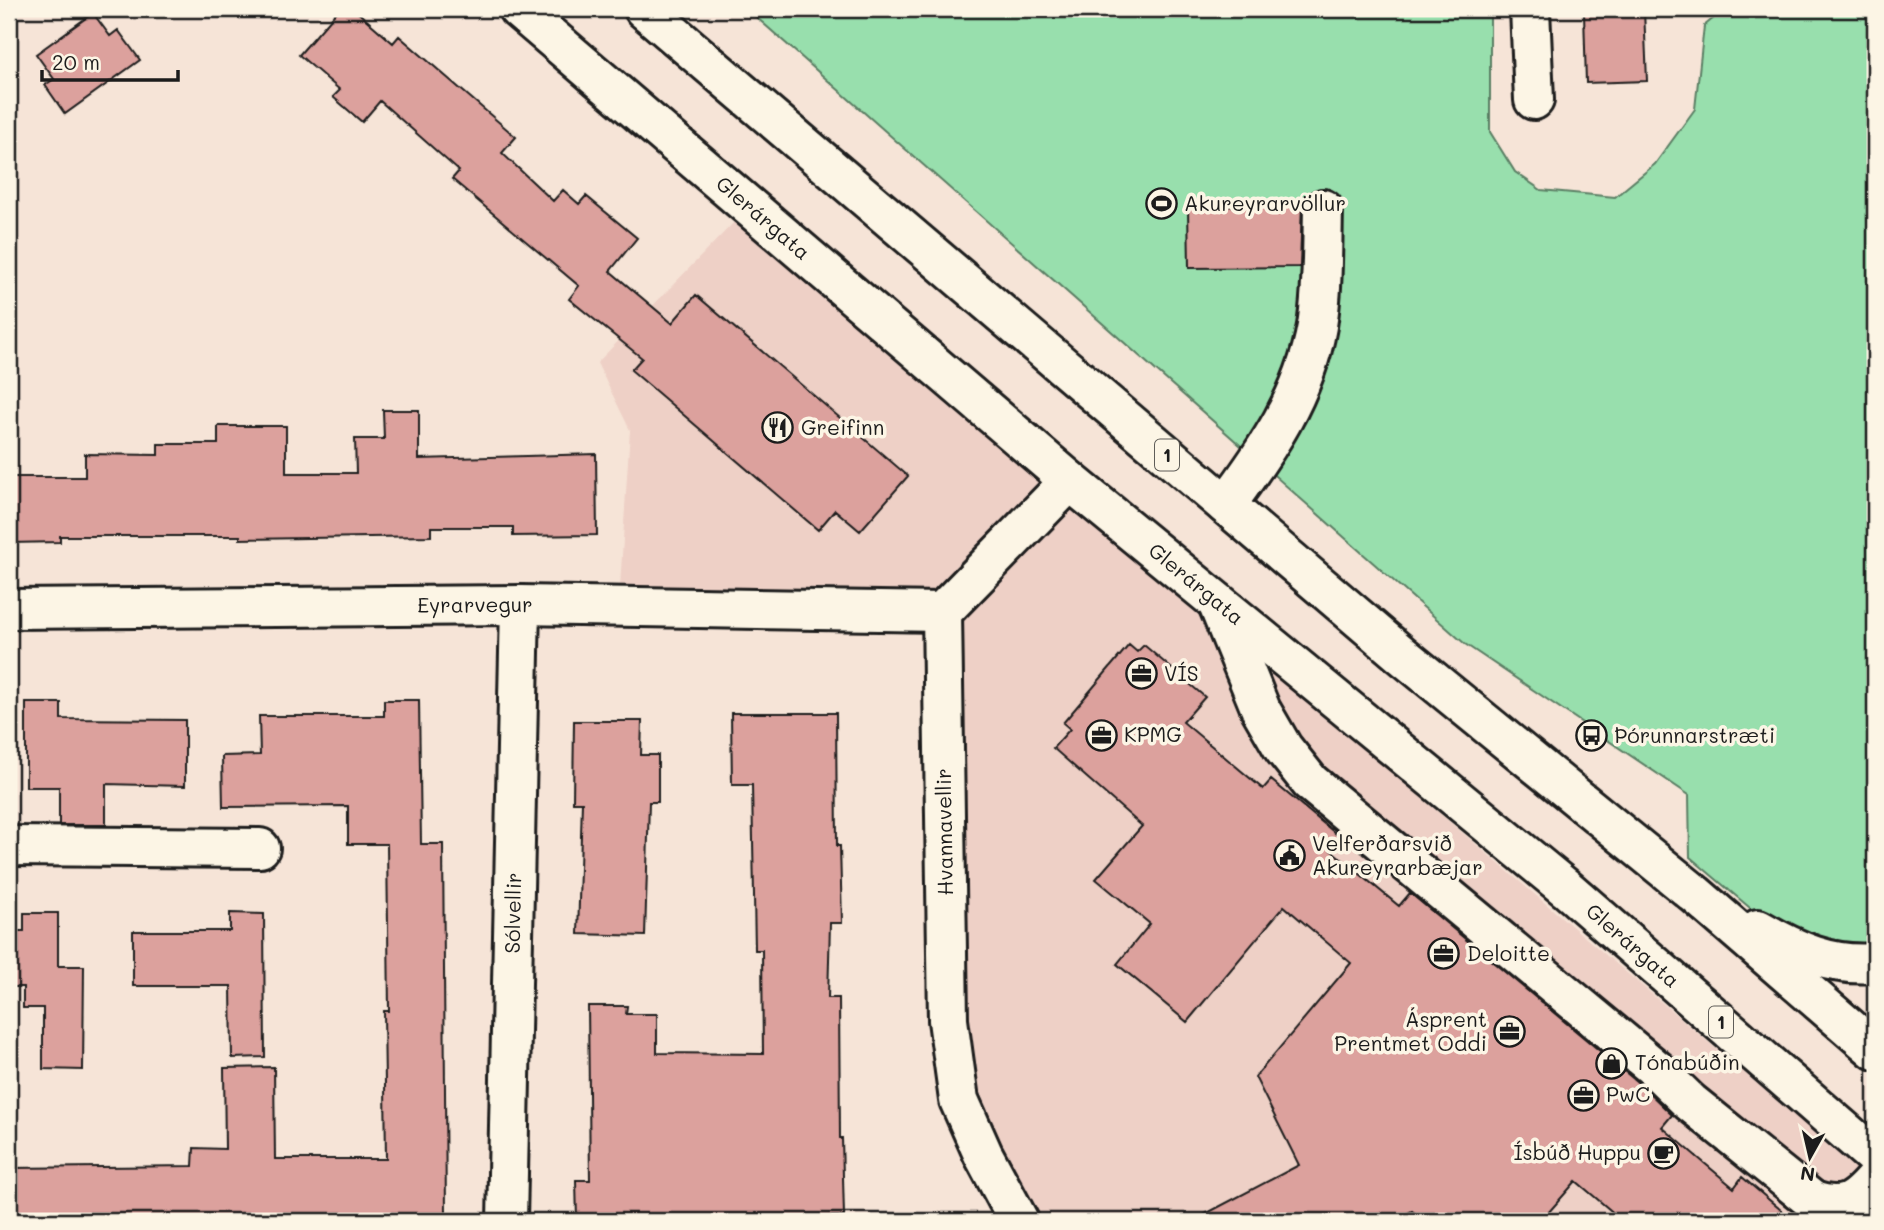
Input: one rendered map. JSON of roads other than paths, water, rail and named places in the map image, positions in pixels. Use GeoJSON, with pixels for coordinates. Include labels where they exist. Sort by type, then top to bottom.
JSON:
{"type":"FeatureCollection","features":[{"type":"Feature","properties":{"kind":"main road","name":"Glerárgata"},"geometry":{"type":"LineString","coordinates":[[518,9],[1070,481],[1567,888],[1875,1157]]}},
{"type":"Feature","properties":{"kind":"main road","name":"1"},"geometry":{"type":"LineString","coordinates":[[644,9],[1413,665],[1695,894],[1875,1050]]}},
{"type":"Feature","properties":{"kind":"main road"},"geometry":{"type":"LineString","coordinates":[[1530,9],[1534,100]]}},
{"type":"Feature","properties":{"kind":"main road"},"geometry":{"type":"LineString","coordinates":[[1226,505],[1284,419],[1310,358],[1320,292],[1323,209]]}},
{"type":"Feature","properties":{"kind":"main road"},"geometry":{"type":"LineString","coordinates":[[942,612],[1070,481]]}},
{"type":"Feature","properties":{"kind":"main road"},"geometry":{"type":"LineString","coordinates":[[1217,602],[1261,709],[1283,748],[1310,782],[1657,1070],[1690,1102],[1820,1211],[1825,1205],[1848,1203],[1858,1198],[1875,1179]]}},
{"type":"Feature","properties":{"kind":"main road","name":"Eyrarvegur"},"geometry":{"type":"LineString","coordinates":[[9,609],[520,605],[942,612]]}},
{"type":"Feature","properties":{"kind":"main road","name":"Sólvellir"},"geometry":{"type":"LineString","coordinates":[[507,1221],[520,605]]}},
{"type":"Feature","properties":{"kind":"main road","name":"Hvannavellir"},"geometry":{"type":"LineString","coordinates":[[942,612],[948,1020],[959,1100],[1018,1221]]}},
{"type":"Feature","properties":{"kind":"main road"},"geometry":{"type":"LineString","coordinates":[[9,846],[260,848]]}},
{"type":"Feature","properties":{"kind":"main road"},"geometry":{"type":"LineString","coordinates":[[1695,894],[1795,950],[1824,960],[1875,963]]}},
{"type":"Feature","properties":{"kind":"place","name":"Akureyrarvöllur"},"geometry":{"type":"Point","coordinates":[1161,204]}},
{"type":"Feature","properties":{"kind":"place","name":"Greifinn"},"geometry":{"type":"Point","coordinates":[778,428]}},
{"type":"Feature","properties":{"kind":"place","name":"VÍS"},"geometry":{"type":"Point","coordinates":[1141,674]}},
{"type":"Feature","properties":{"kind":"place","name":"KPMG"},"geometry":{"type":"Point","coordinates":[1101,735]}},
{"type":"Feature","properties":{"kind":"place","name":"Þórunnarstræti"},"geometry":{"type":"Point","coordinates":[1591,736]}},
{"type":"Feature","properties":{"kind":"place","name":"Velferðarsvið Akureyrarbæjar"},"geometry":{"type":"Point","coordinates":[1289,856]}},
{"type":"Feature","properties":{"kind":"place","name":"Deloitte"},"geometry":{"type":"Point","coordinates":[1444,954]}},
{"type":"Feature","properties":{"kind":"place","name":"Ásprent Prentmet Oddi"},"geometry":{"type":"Point","coordinates":[1510,1032]}},
{"type":"Feature","properties":{"kind":"place","name":"Tónabúðin"},"geometry":{"type":"Point","coordinates":[1612,1063]}},
{"type":"Feature","properties":{"kind":"place","name":"PwC"},"geometry":{"type":"Point","coordinates":[1583,1095]}},
{"type":"Feature","properties":{"kind":"place","name":"Ísbúð Huppu"},"geometry":{"type":"Point","coordinates":[1664,1153]}}]}
